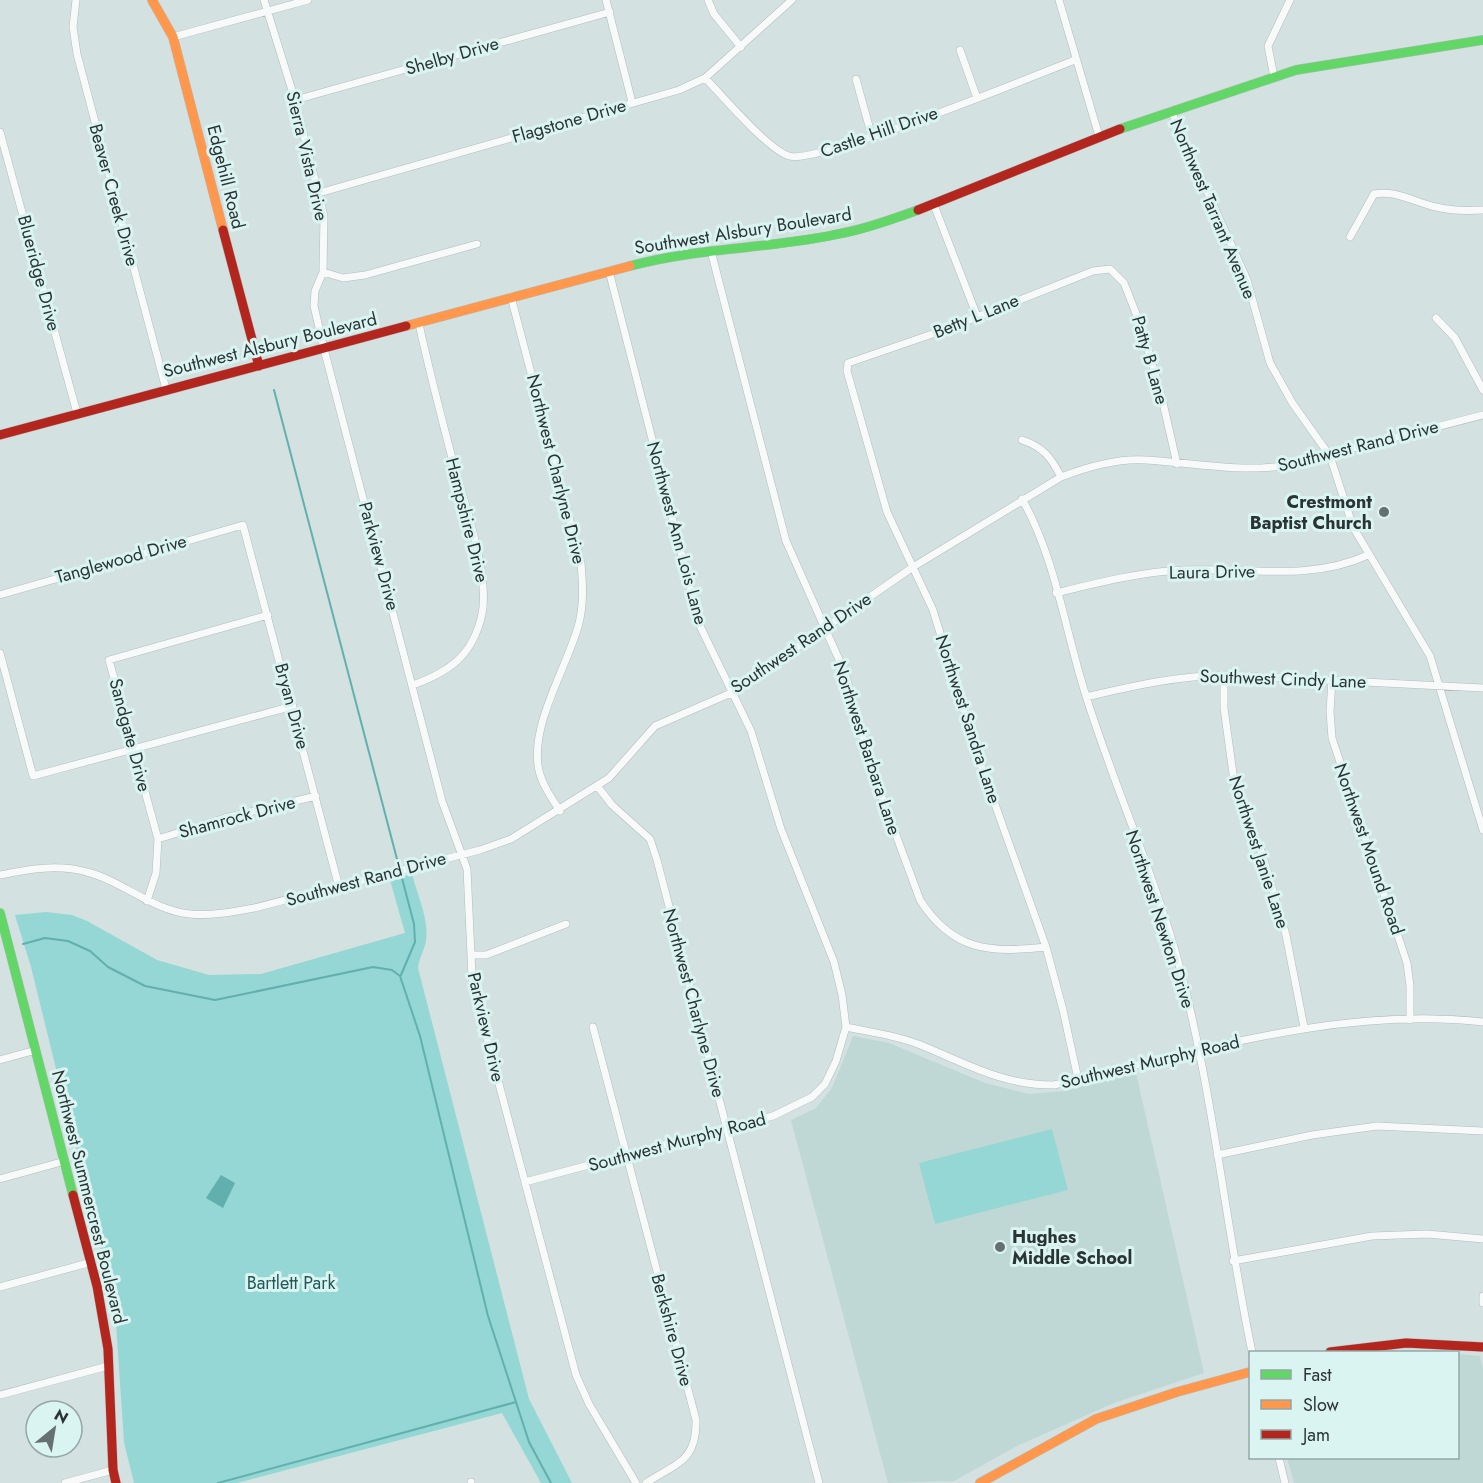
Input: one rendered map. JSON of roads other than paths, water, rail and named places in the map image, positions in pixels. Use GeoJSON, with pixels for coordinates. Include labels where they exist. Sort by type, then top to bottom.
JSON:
{"type":"FeatureCollection","features":[{"type":"Feature","properties":{"kind":"main road","name":"Edgehill Road"},"geometry":{"type":"LineString","coordinates":[[152,0],[173,37],[259,366]]}},
{"type":"Feature","properties":{"kind":"main road","name":"Southwest Alsbury Boulevard"},"geometry":{"type":"LineString","coordinates":[[0,435],[667,256],[841,234],[884,223],[1062,154],[1099,136],[1274,77],[1323,65],[1431,50],[1483,40]]}},
{"type":"Feature","properties":{"kind":"main road","name":"Northwest Summercrest Boulevard"},"geometry":{"type":"LineString","coordinates":[[0,913],[92,1262],[108,1349],[113,1470],[116,1483]]}},
{"type":"Feature","properties":{"kind":"main road"},"geometry":{"type":"LineString","coordinates":[[1338,1351],[1412,1343],[1449,1342],[1483,1347]]}},
{"type":"Feature","properties":{"kind":"main road"},"geometry":{"type":"LineString","coordinates":[[980,1483],[1096,1419],[1177,1392],[1249,1373]]}},
{"type":"Feature","properties":{"kind":"street","name":"Beaver Creek Drive"},"geometry":{"type":"LineString","coordinates":[[76,0],[73,27],[77,54],[166,389]]}},
{"type":"Feature","properties":{"kind":"street","name":"Sierra Vista Drive"},"geometry":{"type":"LineString","coordinates":[[264,0],[295,100],[324,216],[322,272],[315,291],[314,306],[324,349]]}},
{"type":"Feature","properties":{"kind":"street"},"geometry":{"type":"LineString","coordinates":[[173,37],[308,0]]}},
{"type":"Feature","properties":{"kind":"street"},"geometry":{"type":"LineString","coordinates":[[606,0],[632,102]]}},
{"type":"Feature","properties":{"kind":"street"},"geometry":{"type":"LineString","coordinates":[[708,0],[714,14],[741,47]]}},
{"type":"Feature","properties":{"kind":"street","name":"Flagstone Drive"},"geometry":{"type":"LineString","coordinates":[[319,193],[679,90],[705,78],[792,0]]}},
{"type":"Feature","properties":{"kind":"street"},"geometry":{"type":"LineString","coordinates":[[1059,0],[1099,136]]}},
{"type":"Feature","properties":{"kind":"street"},"geometry":{"type":"LineString","coordinates":[[1274,77],[1268,46],[1290,0]]}},
{"type":"Feature","properties":{"kind":"street","name":"Shelby Drive"},"geometry":{"type":"LineString","coordinates":[[295,100],[610,12]]}},
{"type":"Feature","properties":{"kind":"street"},"geometry":{"type":"LineString","coordinates":[[960,50],[977,98]]}},
{"type":"Feature","properties":{"kind":"street","name":"Castle Hill Drive"},"geometry":{"type":"LineString","coordinates":[[705,78],[774,147],[789,156],[807,157],[872,137],[1075,60]]}},
{"type":"Feature","properties":{"kind":"street"},"geometry":{"type":"LineString","coordinates":[[856,79],[872,137]]}},
{"type":"Feature","properties":{"kind":"street","name":"Northwest Tarrant Avenue"},"geometry":{"type":"LineString","coordinates":[[1171,111],[1247,280],[1270,363],[1293,404],[1330,456],[1353,527],[1430,656],[1483,830]]}},
{"type":"Feature","properties":{"kind":"street","name":"Blueridge Drive"},"geometry":{"type":"LineString","coordinates":[[0,132],[77,413]]}},
{"type":"Feature","properties":{"kind":"street"},"geometry":{"type":"LineString","coordinates":[[1350,237],[1374,195],[1389,191],[1438,207],[1461,211],[1483,210]]}},
{"type":"Feature","properties":{"kind":"street"},"geometry":{"type":"LineString","coordinates":[[934,205],[977,316]]}},
{"type":"Feature","properties":{"kind":"street"},"geometry":{"type":"LineString","coordinates":[[322,272],[343,278],[365,275],[477,244]]}},
{"type":"Feature","properties":{"kind":"street","name":"Northwest Barbara Lane"},"geometry":{"type":"LineString","coordinates":[[711,251],[786,541],[845,673],[871,767],[904,862],[920,900],[932,919],[949,934],[967,944],[995,950],[1046,947]]}},
{"type":"Feature","properties":{"kind":"street","name":"Betty L Lane"},"geometry":{"type":"LineString","coordinates":[[848,363],[1103,269]]}},
{"type":"Feature","properties":{"kind":"street","name":"Patty B Lane"},"geometry":{"type":"LineString","coordinates":[[1103,269],[1110,269],[1124,283],[1131,297],[1161,394],[1177,464]]}},
{"type":"Feature","properties":{"kind":"street","name":"Northwest Ann Lois Lane"},"geometry":{"type":"LineString","coordinates":[[609,271],[700,626],[730,693],[751,731],[781,829],[834,963],[846,1027]]}},
{"type":"Feature","properties":{"kind":"street","name":"Northwest Charlyne Drive"},"geometry":{"type":"LineString","coordinates":[[512,297],[581,563],[582,607],[578,627],[548,708],[538,748],[538,765],[542,780],[560,811]]}},
{"type":"Feature","properties":{"kind":"street"},"geometry":{"type":"LineString","coordinates":[[1436,318],[1455,338],[1483,390]]}},
{"type":"Feature","properties":{"kind":"street","name":"Hampshire Drive"},"geometry":{"type":"LineString","coordinates":[[413,685],[440,675],[460,661],[476,634],[484,596],[466,510],[434,392],[419,324]]}},
{"type":"Feature","properties":{"kind":"street","name":"Parkview Drive"},"geometry":{"type":"LineString","coordinates":[[324,349],[442,801],[462,855],[470,885],[474,987],[576,1375],[589,1404],[636,1483]]}},
{"type":"Feature","properties":{"kind":"street","name":"Northwest Sandra Lane"},"geometry":{"type":"LineString","coordinates":[[848,363],[847,371],[887,512],[933,610],[976,751],[1046,947],[1078,1079]]}},
{"type":"Feature","properties":{"kind":"street","name":"Southwest Rand Drive"},"geometry":{"type":"LineString","coordinates":[[0,875],[24,869],[58,867],[88,872],[147,901],[189,914],[218,914],[254,908],[498,845],[598,787],[619,769],[655,726],[730,693],[913,567],[1061,477],[1112,463],[1145,460],[1259,469],[1330,456],[1483,415]]}},
{"type":"Feature","properties":{"kind":"street"},"geometry":{"type":"LineString","coordinates":[[1022,440],[1034,444],[1048,454],[1061,477]]}},
{"type":"Feature","properties":{"kind":"street","name":"Northwest Newton Drive"},"geometry":{"type":"LineString","coordinates":[[1022,499],[1038,527],[1086,697],[1173,947],[1198,1051],[1233,1262],[1252,1351]]}},
{"type":"Feature","properties":{"kind":"street","name":"Tanglewood Drive"},"geometry":{"type":"LineString","coordinates":[[0,595],[243,525]]}},
{"type":"Feature","properties":{"kind":"street","name":"Bryan Drive"},"geometry":{"type":"LineString","coordinates":[[243,525],[339,887]]}},
{"type":"Feature","properties":{"kind":"street","name":"Laura Drive"},"geometry":{"type":"LineString","coordinates":[[1056,593],[1130,577],[1182,570],[1306,572],[1354,562],[1368,555]]}},
{"type":"Feature","properties":{"kind":"street","name":"Sandgate Drive"},"geometry":{"type":"LineString","coordinates":[[147,901],[156,873],[158,839],[110,660],[268,615]]}},
{"type":"Feature","properties":{"kind":"street"},"geometry":{"type":"LineString","coordinates":[[0,653],[33,776],[292,705]]}},
{"type":"Feature","properties":{"kind":"street","name":"Southwest Cindy Lane"},"geometry":{"type":"LineString","coordinates":[[1086,697],[1149,682],[1195,675],[1332,679],[1483,688]]}},
{"type":"Feature","properties":{"kind":"street","name":"Northwest Janie Lane"},"geometry":{"type":"LineString","coordinates":[[1224,675],[1224,708],[1234,781],[1250,830],[1262,853],[1286,935],[1304,1028]]}},
{"type":"Feature","properties":{"kind":"street","name":"Northwest Mound Road"},"geometry":{"type":"LineString","coordinates":[[1332,679],[1330,712],[1332,738],[1407,963],[1410,1020]]}},
{"type":"Feature","properties":{"kind":"street","name":"Northwest Charlyne Drive"},"geometry":{"type":"LineString","coordinates":[[598,787],[612,804],[650,839],[819,1483]]}},
{"type":"Feature","properties":{"kind":"street","name":"Shamrock Drive"},"geometry":{"type":"LineString","coordinates":[[158,839],[225,818],[316,796]]}},
{"type":"Feature","properties":{"kind":"street"},"geometry":{"type":"LineString","coordinates":[[471,955],[486,955],[566,924]]}},
{"type":"Feature","properties":{"kind":"street","name":"Southwest Murphy Road"},"geometry":{"type":"LineString","coordinates":[[525,1182],[773,1116],[812,1097],[825,1084],[836,1061],[846,1027],[900,1038],[996,1078],[1018,1084],[1054,1085],[1304,1028],[1410,1020],[1483,1022]]}},
{"type":"Feature","properties":{"kind":"street","name":"Berkshire Drive"},"geometry":{"type":"LineString","coordinates":[[593,1027],[696,1420],[695,1447],[688,1456],[646,1483]]}},
{"type":"Feature","properties":{"kind":"street"},"geometry":{"type":"LineString","coordinates":[[0,1060],[36,1050]]}},
{"type":"Feature","properties":{"kind":"street"},"geometry":{"type":"LineString","coordinates":[[1217,1155],[1312,1135],[1377,1126],[1483,1131]]}},
{"type":"Feature","properties":{"kind":"street"},"geometry":{"type":"LineString","coordinates":[[0,1179],[65,1161]]}},
{"type":"Feature","properties":{"kind":"street"},"geometry":{"type":"LineString","coordinates":[[1233,1262],[1372,1236],[1427,1234],[1483,1239]]}},
{"type":"Feature","properties":{"kind":"street"},"geometry":{"type":"LineString","coordinates":[[0,1287],[92,1262]]}},
{"type":"Feature","properties":{"kind":"street"},"geometry":{"type":"LineString","coordinates":[[1483,1296],[1483,1303]]}},
{"type":"Feature","properties":{"kind":"street"},"geometry":{"type":"LineString","coordinates":[[0,1395],[108,1366]]}},
{"type":"Feature","properties":{"kind":"street"},"geometry":{"type":"LineString","coordinates":[[1279,1459],[1285,1483]]}},
{"type":"Feature","properties":{"kind":"street"},"geometry":{"type":"LineString","coordinates":[[65,1483],[113,1470]]}},
{"type":"Feature","properties":{"kind":"waterway"},"geometry":{"type":"LineString","coordinates":[[274,390],[414,924],[415,942],[401,975]]}},
{"type":"Feature","properties":{"kind":"waterway"},"geometry":{"type":"LineString","coordinates":[[23,944],[45,938],[68,941],[90,951],[108,967],[145,986],[215,1000],[373,967],[392,970],[400,976],[420,1036],[488,1316],[529,1442],[551,1483]]}},
{"type":"Feature","properties":{"kind":"waterway"},"geometry":{"type":"LineString","coordinates":[[218,1483],[516,1402]]}},
{"type":"Feature","properties":{"kind":"place","name":"Crestmont Baptist Church"},"geometry":{"type":"Point","coordinates":[1384,512]}},
{"type":"Feature","properties":{"kind":"place","name":"Hughes Middle School"},"geometry":{"type":"Point","coordinates":[1000,1247]}},
{"type":"Feature","properties":{"kind":"park label","name":"Bartlett Park"},"geometry":{"type":"Point","coordinates":[291,1283]}}]}
